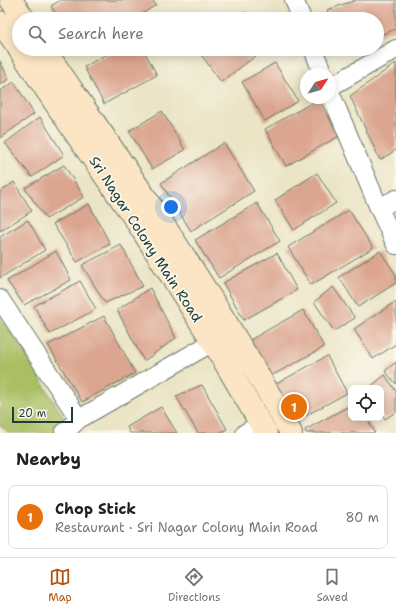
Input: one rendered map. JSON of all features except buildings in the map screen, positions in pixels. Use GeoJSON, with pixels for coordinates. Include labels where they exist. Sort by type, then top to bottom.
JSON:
{"type":"FeatureCollection","features":[{"type":"Feature","properties":{"kind":"main road"},"geometry":{"type":"LineString","coordinates":[[11,0],[19,12]]}},
{"type":"Feature","properties":{"kind":"main road","name":"Sri Nagar Colony Main Road"},"geometry":{"type":"LineString","coordinates":[[0,22],[12,39]]}},
{"type":"Feature","properties":{"kind":"main road","name":"Sri Nagar Colony Main Road"},"geometry":{"type":"LineString","coordinates":[[24,56],[137,222],[212,342],[257,430]]}},
{"type":"Feature","properties":{"kind":"main road","name":"Sri Nagar Colony Main Road"},"geometry":{"type":"LineString","coordinates":[[49,56],[150,203],[217,307],[292,433]]}},
{"type":"Feature","properties":{"kind":"street"},"geometry":{"type":"LineString","coordinates":[[294,0],[299,12]]}},
{"type":"Feature","properties":{"kind":"street"},"geometry":{"type":"LineString","coordinates":[[384,56],[396,49]]}},
{"type":"Feature","properties":{"kind":"street"},"geometry":{"type":"LineString","coordinates":[[316,56],[321,68]]}},
{"type":"Feature","properties":{"kind":"street"},"geometry":{"type":"LineString","coordinates":[[336,84],[384,56]]}},
{"type":"Feature","properties":{"kind":"street"},"geometry":{"type":"LineString","coordinates":[[335,104],[396,245]]}},
{"type":"Feature","properties":{"kind":"street"},"geometry":{"type":"LineString","coordinates":[[379,208],[396,198]]}},
{"type":"Feature","properties":{"kind":"street"},"geometry":{"type":"LineString","coordinates":[[0,299],[79,419]]}},
{"type":"Feature","properties":{"kind":"street"},"geometry":{"type":"LineString","coordinates":[[64,433],[79,419],[212,342]]}},
{"type":"Feature","properties":{"kind":"green space"},"geometry":{"type":"Polygon","coordinates":[[[0,317],[21,347],[70,428],[59,433],[8,433],[0,425],[0,317]]]}},
{"type":"Feature","properties":{"kind":"place","name":"Chop Stick"},"geometry":{"type":"Point","coordinates":[294,407]}}]}
